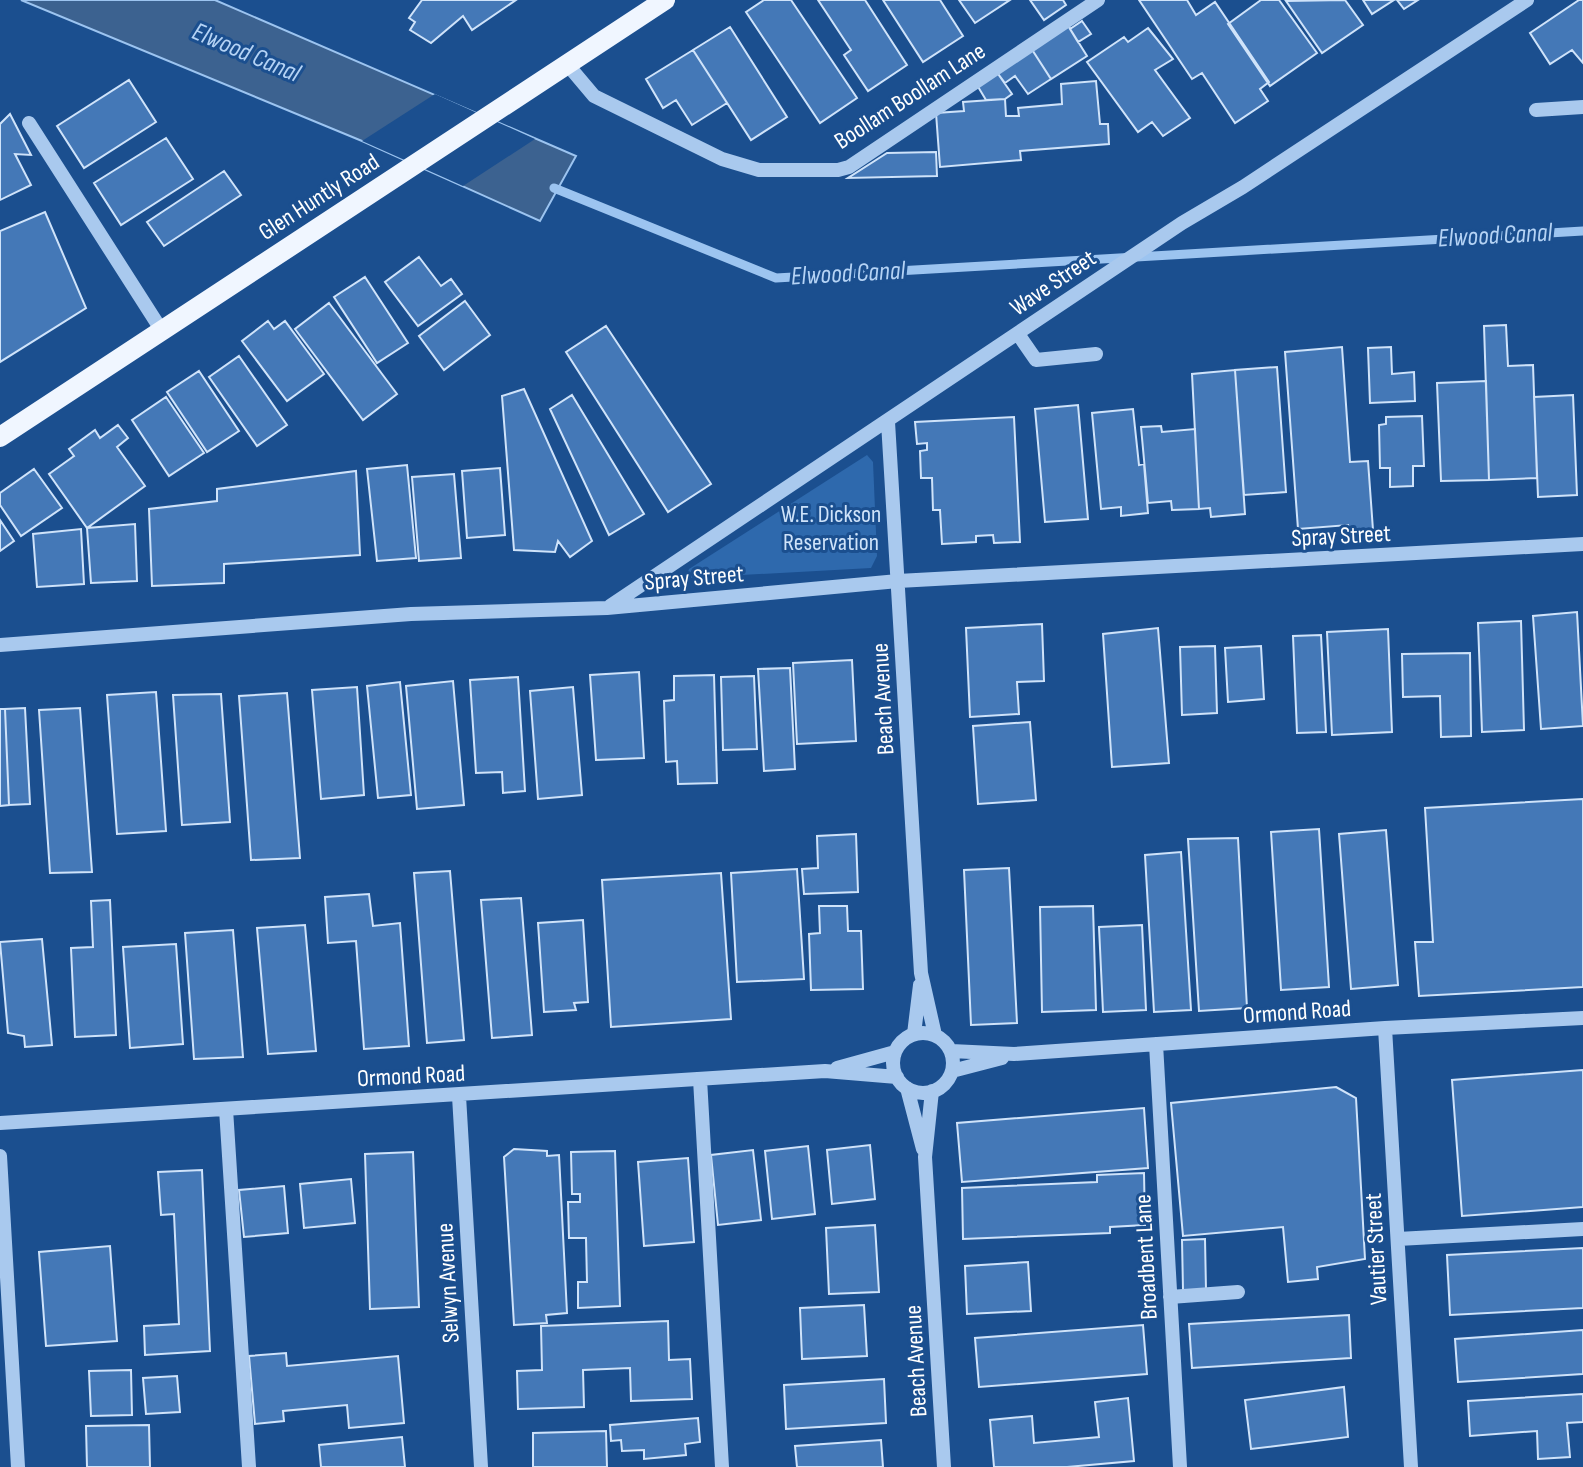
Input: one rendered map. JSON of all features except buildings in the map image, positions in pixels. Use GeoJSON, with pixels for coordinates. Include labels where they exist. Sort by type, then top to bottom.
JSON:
{"type":"FeatureCollection","features":[{"type":"Feature","properties":{"kind":"main road","name":"Glen Huntly Road"},"geometry":{"type":"LineString","coordinates":[[0,437],[665,0]]}},
{"type":"Feature","properties":{"kind":"street","name":"Boollam Boollam Lane"},"geometry":{"type":"LineString","coordinates":[[567,64],[594,96],[722,159],[759,170],[838,170],[849,167],[1098,0]]}},
{"type":"Feature","properties":{"kind":"street","name":"Wave Street"},"geometry":{"type":"LineString","coordinates":[[607,608],[1182,223],[1243,187],[1527,0]]}},
{"type":"Feature","properties":{"kind":"street"},"geometry":{"type":"LineString","coordinates":[[1536,110],[1583,107]]}},
{"type":"Feature","properties":{"kind":"street"},"geometry":{"type":"LineString","coordinates":[[29,123],[162,331]]}},
{"type":"Feature","properties":{"kind":"street"},"geometry":{"type":"LineString","coordinates":[[1018,334],[1036,360],[1096,354]]}},
{"type":"Feature","properties":{"kind":"street","name":"Beach Avenue"},"geometry":{"type":"LineString","coordinates":[[888,422],[921,973],[935,1035]]}},
{"type":"Feature","properties":{"kind":"street","name":"Spray Street"},"geometry":{"type":"LineString","coordinates":[[0,645],[411,614],[607,608],[898,581],[1583,544]]}},
{"type":"Feature","properties":{"kind":"street","name":"Beach Avenue"},"geometry":{"type":"LineString","coordinates":[[914,1034],[921,973]]}},
{"type":"Feature","properties":{"kind":"street","name":"Ormond Road"},"geometry":{"type":"LineString","coordinates":[[951,1051],[1014,1054],[1385,1028],[1583,1018]]}},
{"type":"Feature","properties":{"kind":"street","name":"Vautier Street"},"geometry":{"type":"LineString","coordinates":[[1385,1028],[1411,1467]]}},
{"type":"Feature","properties":{"kind":"street"},"geometry":{"type":"LineString","coordinates":[[914,1034],[935,1035],[951,1051],[952,1071]]}},
{"type":"Feature","properties":{"kind":"street","name":"Ormond Road"},"geometry":{"type":"LineString","coordinates":[[0,1123],[825,1071],[895,1052],[903,1041],[914,1034]]}},
{"type":"Feature","properties":{"kind":"street","name":"Broadbent Lane"},"geometry":{"type":"LineString","coordinates":[[1156,1044],[1180,1467]]}},
{"type":"Feature","properties":{"kind":"street"},"geometry":{"type":"LineString","coordinates":[[895,1052],[902,1082]]}},
{"type":"Feature","properties":{"kind":"street","name":"Ormond Road"},"geometry":{"type":"LineString","coordinates":[[825,1071],[902,1082],[932,1091],[948,1080],[952,1071],[1014,1054]]}},
{"type":"Feature","properties":{"kind":"street"},"geometry":{"type":"LineString","coordinates":[[700,1079],[722,1467]]}},
{"type":"Feature","properties":{"kind":"street","name":"Beach Avenue"},"geometry":{"type":"LineString","coordinates":[[902,1082],[925,1157]]}},
{"type":"Feature","properties":{"kind":"street","name":"Beach Avenue"},"geometry":{"type":"LineString","coordinates":[[932,1091],[925,1157],[944,1467]]}},
{"type":"Feature","properties":{"kind":"street","name":"Selwyn Avenue"},"geometry":{"type":"LineString","coordinates":[[459,1096],[481,1467]]}},
{"type":"Feature","properties":{"kind":"street"},"geometry":{"type":"LineString","coordinates":[[226,1109],[249,1467]]}},
{"type":"Feature","properties":{"kind":"street"},"geometry":{"type":"LineString","coordinates":[[0,1156],[18,1467]]}},
{"type":"Feature","properties":{"kind":"street"},"geometry":{"type":"LineString","coordinates":[[1398,1239],[1583,1229]]}},
{"type":"Feature","properties":{"kind":"street"},"geometry":{"type":"LineString","coordinates":[[1170,1297],[1238,1292]]}},
{"type":"Feature","properties":{"kind":"green space","name":"W.E. Dickson Reservation"},"geometry":{"type":"Polygon","coordinates":[[[867,455],[873,462],[877,556],[871,568],[686,578],[689,569],[867,455]]]}},
{"type":"Feature","properties":{"kind":"water"},"geometry":{"type":"Polygon","coordinates":[[[21,0],[215,0],[576,156],[540,221],[362,141],[21,0]]]}},
{"type":"Feature","properties":{"kind":"pier"},"geometry":{"type":"Polygon","coordinates":[[[435,94],[535,139],[463,186],[362,141],[435,94]]]}},
{"type":"Feature","properties":{"kind":"waterway","name":"Elwood Canal"},"geometry":{"type":"LineString","coordinates":[[554,188],[776,278],[1583,231]]}}]}
